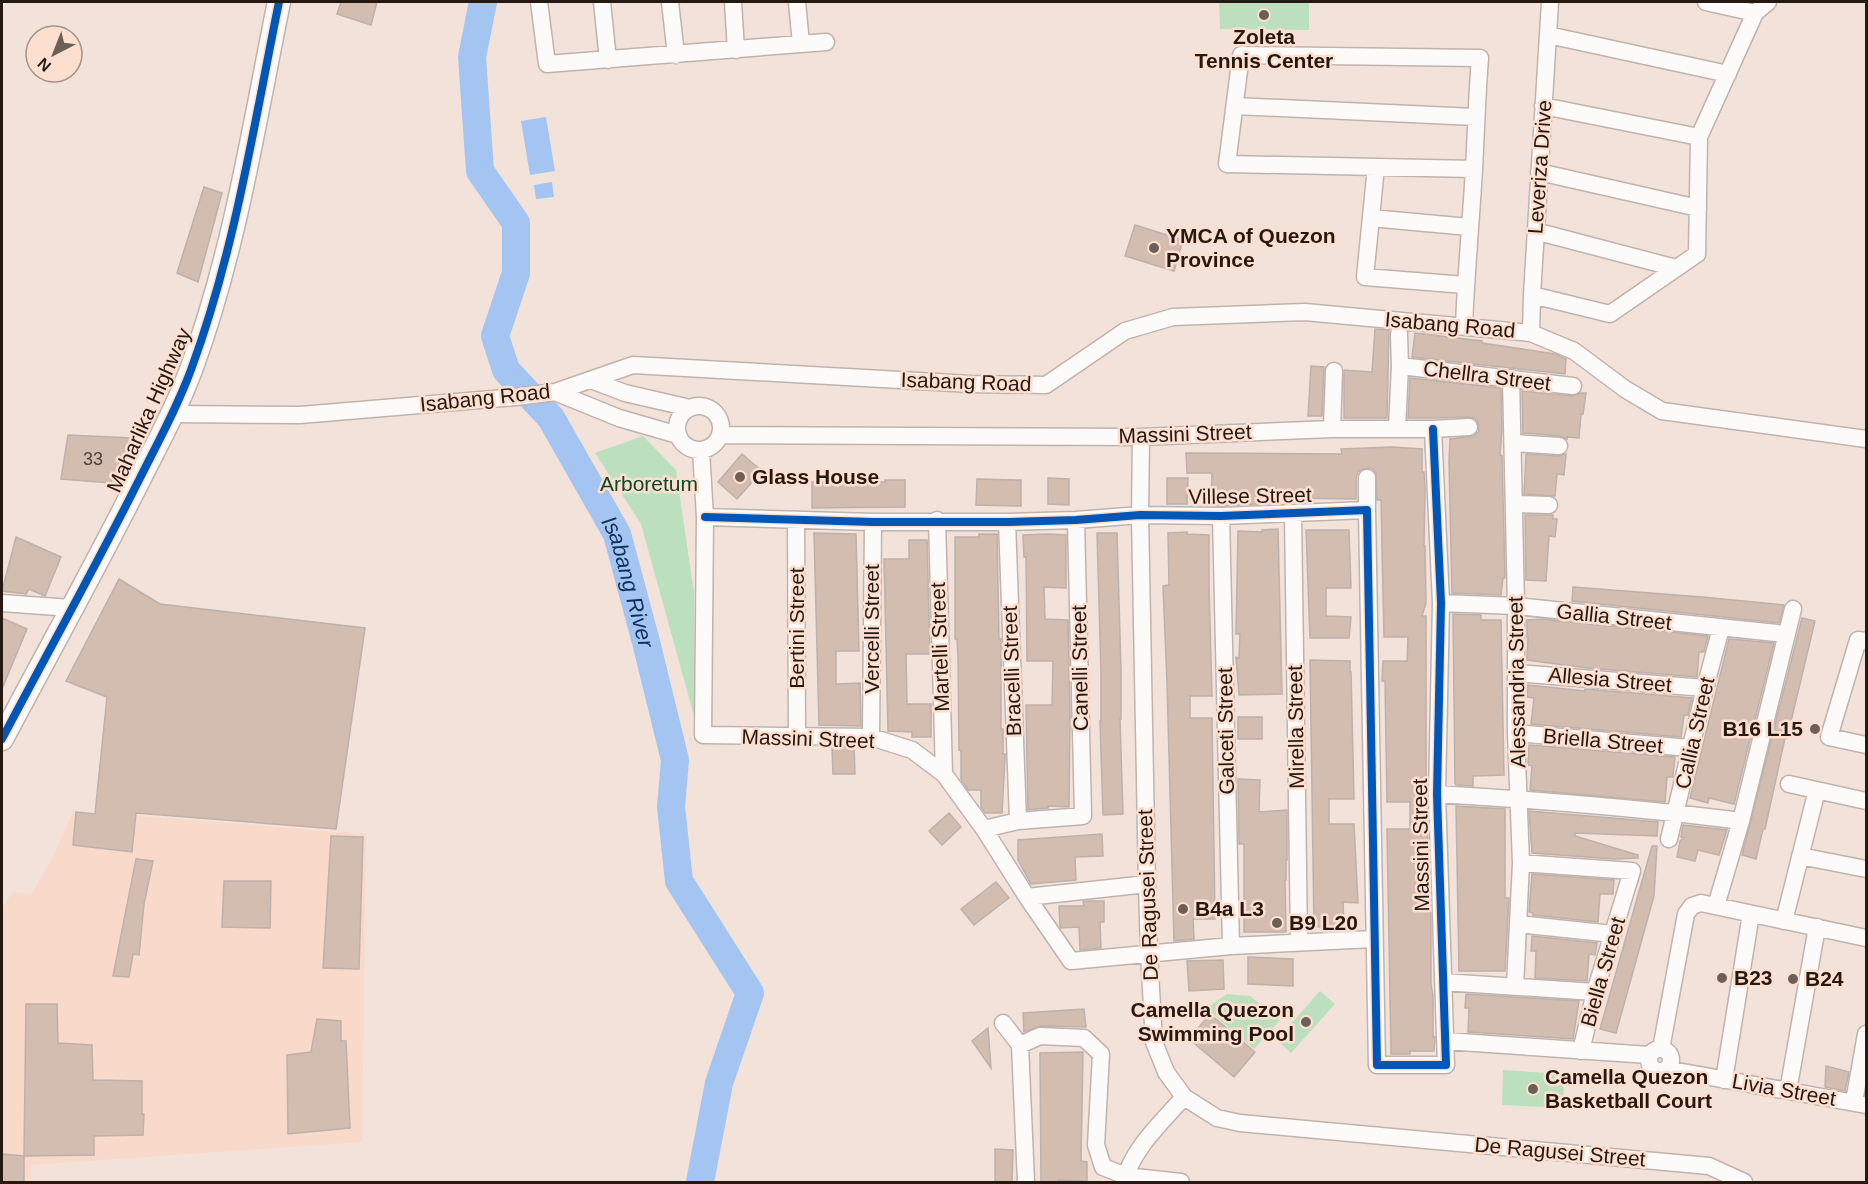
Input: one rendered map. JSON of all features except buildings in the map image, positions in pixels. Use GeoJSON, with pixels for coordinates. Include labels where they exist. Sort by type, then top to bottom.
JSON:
{"type":"FeatureCollection","features":[{"type":"Feature","properties":{"kind":"main road","name":"Maharlika Highway"},"geometry":{"type":"LineString","coordinates":[[2,739],[126,506],[191,369],[213,304],[248,158],[279,2]]}},
{"type":"Feature","properties":{"kind":"street"},"geometry":{"type":"LineString","coordinates":[[539,2],[547,64],[826,42]]}},
{"type":"Feature","properties":{"kind":"street"},"geometry":{"type":"LineString","coordinates":[[602,2],[608,60]]}},
{"type":"Feature","properties":{"kind":"street"},"geometry":{"type":"LineString","coordinates":[[670,2],[676,55]]}},
{"type":"Feature","properties":{"kind":"street"},"geometry":{"type":"LineString","coordinates":[[733,2],[736,50]]}},
{"type":"Feature","properties":{"kind":"street"},"geometry":{"type":"LineString","coordinates":[[797,2],[801,44]]}},
{"type":"Feature","properties":{"kind":"street","name":"Leveriza Drive"},"geometry":{"type":"LineString","coordinates":[[1531,333],[1535,231],[1550,2]]}},
{"type":"Feature","properties":{"kind":"street"},"geometry":{"type":"LineString","coordinates":[[1706,2],[1755,13]]}},
{"type":"Feature","properties":{"kind":"street"},"geometry":{"type":"LineString","coordinates":[[1532,295],[1610,314],[1697,254],[1699,137],[1755,13],[1768,2]]}},
{"type":"Feature","properties":{"kind":"street"},"geometry":{"type":"LineString","coordinates":[[1548,34],[1728,74]]}},
{"type":"Feature","properties":{"kind":"street"},"geometry":{"type":"LineString","coordinates":[[1464,326],[1474,169],[1475,117],[1480,58],[1241,55],[1227,164],[1474,169]]}},
{"type":"Feature","properties":{"kind":"street"},"geometry":{"type":"LineString","coordinates":[[1234,106],[1475,117]]}},
{"type":"Feature","properties":{"kind":"street"},"geometry":{"type":"LineString","coordinates":[[1543,106],[1699,137]]}},
{"type":"Feature","properties":{"kind":"street"},"geometry":{"type":"LineString","coordinates":[[1376,167],[1365,277],[1466,285]]}},
{"type":"Feature","properties":{"kind":"street"},"geometry":{"type":"LineString","coordinates":[[1539,172],[1698,208]]}},
{"type":"Feature","properties":{"kind":"street"},"geometry":{"type":"LineString","coordinates":[[1371,218],[1469,227]]}},
{"type":"Feature","properties":{"kind":"street"},"geometry":{"type":"LineString","coordinates":[[1535,231],[1676,268]]}},
{"type":"Feature","properties":{"kind":"street","name":"Isabang Road"},"geometry":{"type":"LineString","coordinates":[[171,414],[300,416],[516,397],[551,392],[633,365],[971,384],[1046,385],[1125,331],[1173,317],[1305,312],[1531,333],[1574,351],[1625,389],[1662,411],[1866,439]]}},
{"type":"Feature","properties":{"kind":"street"},"geometry":{"type":"LineString","coordinates":[[1397,428],[1400,334]]}},
{"type":"Feature","properties":{"kind":"street","name":"Chellra Street"},"geometry":{"type":"LineString","coordinates":[[1400,366],[1574,386]]}},
{"type":"Feature","properties":{"kind":"street"},"geometry":{"type":"LineString","coordinates":[[1332,429],[1334,371]]}},
{"type":"Feature","properties":{"kind":"street","name":"Alessandria Street"},"geometry":{"type":"LineString","coordinates":[[1511,378],[1516,733],[1521,863],[1515,987]]}},
{"type":"Feature","properties":{"kind":"street"},"geometry":{"type":"LineString","coordinates":[[591,380],[625,393],[690,408],[704,406],[711,410],[720,421],[720,435],[713,445],[701,450],[684,445],[677,429],[679,418],[690,408]]}},
{"type":"Feature","properties":{"kind":"street"},"geometry":{"type":"LineString","coordinates":[[551,392],[619,418],[678,435]]}},
{"type":"Feature","properties":{"kind":"street","name":"Massini Street"},"geometry":{"type":"LineString","coordinates":[[720,435],[1141,437],[1332,429],[1469,427]]}},
{"type":"Feature","properties":{"kind":"street","name":"Massini Street"},"geometry":{"type":"LineString","coordinates":[[701,450],[705,517],[703,735],[871,737],[912,750],[944,774],[984,829],[1071,961],[1231,946],[1373,939],[1377,1065],[1446,1065],[1437,794],[1441,603],[1433,429]]}},
{"type":"Feature","properties":{"kind":"street","name":"De Ragusei Street"},"geometry":{"type":"LineString","coordinates":[[1141,437],[1140,515],[1147,884],[1154,1042],[1166,1072],[1184,1097],[1217,1118],[1240,1123],[1709,1166],[1744,1182]]}},
{"type":"Feature","properties":{"kind":"street"},"geometry":{"type":"LineString","coordinates":[[1513,443],[1559,446]]}},
{"type":"Feature","properties":{"kind":"street"},"geometry":{"type":"LineString","coordinates":[[1367,478],[1373,939]]}},
{"type":"Feature","properties":{"kind":"street"},"geometry":{"type":"LineString","coordinates":[[1514,504],[1550,505]]}},
{"type":"Feature","properties":{"kind":"street","name":"Villese Street"},"geometry":{"type":"LineString","coordinates":[[705,517],[873,522],[937,520],[1007,522],[1140,515],[1221,516],[1367,510]]}},
{"type":"Feature","properties":{"kind":"street","name":"Mirella Street"},"geometry":{"type":"LineString","coordinates":[[1293,513],[1299,942]]}},
{"type":"Feature","properties":{"kind":"street","name":"Galceti Street"},"geometry":{"type":"LineString","coordinates":[[1221,516],[1231,946]]}},
{"type":"Feature","properties":{"kind":"street","name":"Bertini Street"},"geometry":{"type":"LineString","coordinates":[[796,520],[797,736]]}},
{"type":"Feature","properties":{"kind":"street","name":"Martelli Street"},"geometry":{"type":"LineString","coordinates":[[937,520],[944,774]]}},
{"type":"Feature","properties":{"kind":"street","name":"Canelli Street"},"geometry":{"type":"LineString","coordinates":[[1017,820],[1083,816],[1076,520]]}},
{"type":"Feature","properties":{"kind":"street","name":"Vercelli Street"},"geometry":{"type":"LineString","coordinates":[[871,737],[873,522]]}},
{"type":"Feature","properties":{"kind":"street","name":"Bracelli Street"},"geometry":{"type":"LineString","coordinates":[[1007,522],[1017,820]]}},
{"type":"Feature","properties":{"kind":"street"},"geometry":{"type":"LineString","coordinates":[[2,603],[71,608]]}},
{"type":"Feature","properties":{"kind":"street","name":"Gallia Street"},"geometry":{"type":"LineString","coordinates":[[1441,603],[1516,606],[1786,634]]}},
{"type":"Feature","properties":{"kind":"street"},"geometry":{"type":"LineString","coordinates":[[1716,906],[1741,820],[1793,609]]}},
{"type":"Feature","properties":{"kind":"street","name":"Callia Street"},"geometry":{"type":"LineString","coordinates":[[1669,839],[1721,628]]}},
{"type":"Feature","properties":{"kind":"street"},"geometry":{"type":"LineString","coordinates":[[1862,640],[1829,737],[1866,745]]}},
{"type":"Feature","properties":{"kind":"street","name":"Allesia Street"},"geometry":{"type":"LineString","coordinates":[[1516,673],[1705,688]]}},
{"type":"Feature","properties":{"kind":"street","name":"Briella Street"},"geometry":{"type":"LineString","coordinates":[[1516,733],[1690,748]]}},
{"type":"Feature","properties":{"kind":"street"},"geometry":{"type":"LineString","coordinates":[[1789,784],[1866,801]]}},
{"type":"Feature","properties":{"kind":"street"},"geometry":{"type":"LineString","coordinates":[[1784,921],[1817,790]]}},
{"type":"Feature","properties":{"kind":"street"},"geometry":{"type":"LineString","coordinates":[[1437,794],[1519,799],[1741,820]]}},
{"type":"Feature","properties":{"kind":"street"},"geometry":{"type":"LineString","coordinates":[[984,829],[1017,820]]}},
{"type":"Feature","properties":{"kind":"street"},"geometry":{"type":"LineString","coordinates":[[1800,856],[1866,869]]}},
{"type":"Feature","properties":{"kind":"street","name":"Biella Street"},"geometry":{"type":"LineString","coordinates":[[1446,1041],[1581,1051],[1595,992],[1632,871],[1521,863]]}},
{"type":"Feature","properties":{"kind":"street"},"geometry":{"type":"LineString","coordinates":[[1027,897],[1147,884]]}},
{"type":"Feature","properties":{"kind":"street"},"geometry":{"type":"LineString","coordinates":[[1581,1051],[1655,1052],[1686,914],[1692,906],[1701,903],[1866,938]]}},
{"type":"Feature","properties":{"kind":"street"},"geometry":{"type":"LineString","coordinates":[[1724,1080],[1750,914]]}},
{"type":"Feature","properties":{"kind":"street"},"geometry":{"type":"LineString","coordinates":[[1518,924],[1613,934]]}},
{"type":"Feature","properties":{"kind":"street"},"geometry":{"type":"LineString","coordinates":[[1788,1091],[1817,927]]}},
{"type":"Feature","properties":{"kind":"street"},"geometry":{"type":"LineString","coordinates":[[1443,982],[1595,992]]}},
{"type":"Feature","properties":{"kind":"street"},"geometry":{"type":"LineString","coordinates":[[1004,1023],[1020,1045],[1026,1182]]}},
{"type":"Feature","properties":{"kind":"street"},"geometry":{"type":"LineString","coordinates":[[1860,1103],[1866,1034]]}},
{"type":"Feature","properties":{"kind":"street"},"geometry":{"type":"LineString","coordinates":[[1020,1045],[1040,1036],[1084,1038],[1101,1054],[1096,1145],[1103,1167],[1125,1179],[1182,1182]]}},
{"type":"Feature","properties":{"kind":"street","name":"Livia Street"},"geometry":{"type":"LineString","coordinates":[[1655,1052],[1648,1062],[1652,1069],[1659,1071],[1666,1070],[1860,1103]]}},
{"type":"Feature","properties":{"kind":"street"},"geometry":{"type":"LineString","coordinates":[[1125,1179],[1143,1144],[1184,1097]]}},
{"type":"Feature","properties":{"kind":"shaded area"},"geometry":{"type":"Polygon","coordinates":[[[73,811],[366,834],[362,1142],[31,1165],[31,1182],[2,1182],[2,907],[13,892],[31,894],[51,861],[73,811]]]}},
{"type":"Feature","properties":{"kind":"green space","name":"Zoleta Tennis Center"},"geometry":{"type":"Polygon","coordinates":[[[1219,2],[1309,2],[1309,30],[1220,29],[1219,2]]]}},
{"type":"Feature","properties":{"kind":"green space","name":"Arboretum"},"geometry":{"type":"Polygon","coordinates":[[[643,436],[676,470],[694,593],[694,716],[641,524],[595,453],[643,436]]]}},
{"type":"Feature","properties":{"kind":"green space","name":"Camella Quezon Swimming Pool"},"geometry":{"type":"Polygon","coordinates":[[[1320,991],[1335,1004],[1291,1053],[1277,1040],[1320,991]]]}},
{"type":"Feature","properties":{"kind":"green space"},"geometry":{"type":"Polygon","coordinates":[[[1227,994],[1250,996],[1280,1020],[1254,1049],[1206,1008],[1227,994]]]}},
{"type":"Feature","properties":{"kind":"green space","name":"Camella Quezon Basketball Court"},"geometry":{"type":"Polygon","coordinates":[[[1503,1070],[1564,1074],[1563,1108],[1502,1105],[1503,1070]]]}},
{"type":"Feature","properties":{"kind":"water"},"geometry":{"type":"Polygon","coordinates":[[[546,117],[555,171],[530,175],[521,121],[546,117]]]}},
{"type":"Feature","properties":{"kind":"water"},"geometry":{"type":"Polygon","coordinates":[[[552,182],[554,197],[536,199],[534,185],[552,182]]]}},
{"type":"Feature","properties":{"kind":"waterway","name":"Isabang River"},"geometry":{"type":"LineString","coordinates":[[483,2],[472,57],[480,171],[516,223],[516,273],[495,336],[506,370],[551,418],[617,534],[675,760],[671,807],[679,881],[750,993],[719,1083],[700,1182]]}},
{"type":"Feature","properties":{"kind":"cycle path"},"geometry":{"type":"LineString","coordinates":[[2,739],[123,511],[174,410],[192,367],[207,323],[232,232],[279,2]]}},
{"type":"Feature","properties":{"kind":"cycle path"},"geometry":{"type":"LineString","coordinates":[[705,517],[873,522],[1007,522],[1140,515],[1221,516],[1367,510],[1377,1065],[1446,1065],[1437,794],[1441,603],[1433,429]]}},
{"type":"Feature","properties":{"kind":"place","name":"Zoleta Tennis Center"},"geometry":{"type":"Point","coordinates":[1264,15]}},
{"type":"Feature","properties":{"kind":"place","name":"YMCA of Quezon Province"},"geometry":{"type":"Point","coordinates":[1154,248]}},
{"type":"Feature","properties":{"kind":"place","name":"Glass House"},"geometry":{"type":"Point","coordinates":[740,477]}},
{"type":"Feature","properties":{"kind":"place","name":"B16 L15"},"geometry":{"type":"Point","coordinates":[1815,729]}},
{"type":"Feature","properties":{"kind":"place","name":"B4a L3"},"geometry":{"type":"Point","coordinates":[1183,909]}},
{"type":"Feature","properties":{"kind":"place","name":"B9 L20"},"geometry":{"type":"Point","coordinates":[1277,923]}},
{"type":"Feature","properties":{"kind":"place","name":"B23"},"geometry":{"type":"Point","coordinates":[1722,978]}},
{"type":"Feature","properties":{"kind":"place","name":"B24"},"geometry":{"type":"Point","coordinates":[1793,979]}},
{"type":"Feature","properties":{"kind":"place","name":"Camella Quezon Swimming Pool"},"geometry":{"type":"Point","coordinates":[1306,1022]}},
{"type":"Feature","properties":{"kind":"place","name":"Camella Quezon Basketball Court"},"geometry":{"type":"Point","coordinates":[1533,1089]}}]}
